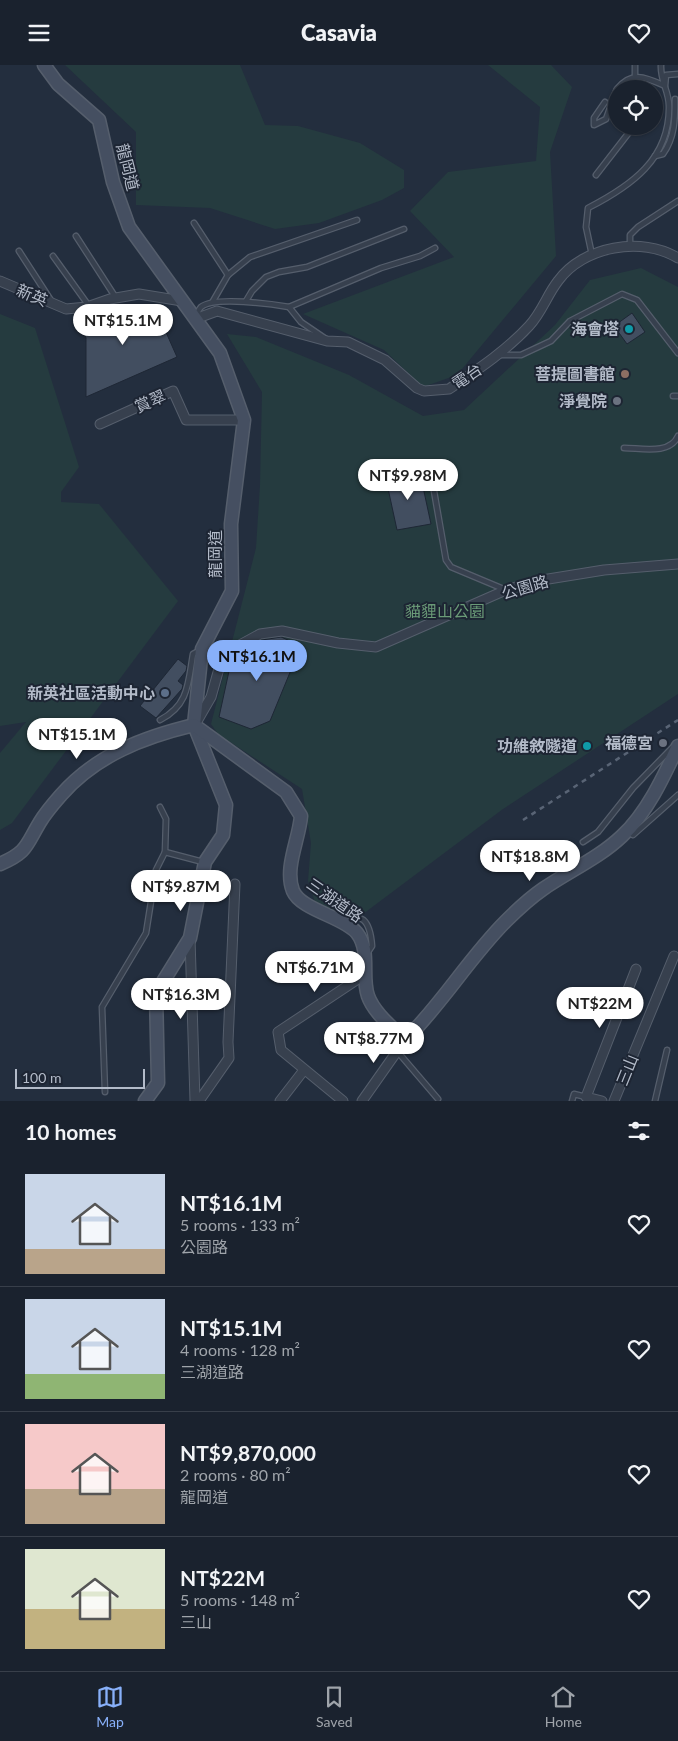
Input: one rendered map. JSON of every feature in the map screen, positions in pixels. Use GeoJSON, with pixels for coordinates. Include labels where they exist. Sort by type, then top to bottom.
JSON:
{"type":"FeatureCollection","features":[{"type":"Feature","properties":{"kind":"street","name":"龍岡道"},"geometry":{"type":"LineString","coordinates":[[44,65],[58,84],[99,120],[113,182],[128,227],[220,353],[244,421],[231,524],[232,591],[202,649],[194,725],[226,805],[222,835],[205,862],[190,938],[156,993],[158,1083],[145,1101]]}},
{"type":"Feature","properties":{"kind":"street","name":"電台"},"geometry":{"type":"LineString","coordinates":[[195,319],[217,311],[327,341],[348,342],[370,351],[385,360],[417,388],[424,391],[449,389],[496,355],[531,324],[544,307],[558,281],[576,261],[630,246],[658,249],[678,258]]}},
{"type":"Feature","properties":{"kind":"street","name":"新英"},"geometry":{"type":"LineString","coordinates":[[0,281],[66,309],[89,306],[139,294],[182,301]]}},
{"type":"Feature","properties":{"kind":"street","name":"賞翠"},"geometry":{"type":"LineString","coordinates":[[100,424],[173,391],[186,420],[244,421]]}},
{"type":"Feature","properties":{"kind":"street","name":"公園路"},"geometry":{"type":"LineString","coordinates":[[194,725],[211,697],[220,665],[238,646],[260,634],[282,631],[338,643],[376,647],[506,590],[536,581],[604,570],[678,564]]}},
{"type":"Feature","properties":{"kind":"street"},"geometry":{"type":"LineString","coordinates":[[0,864],[15,858],[29,845],[40,822],[60,795],[92,766],[133,743],[194,725]]}},
{"type":"Feature","properties":{"kind":"street","name":"三湖道路"},"geometry":{"type":"LineString","coordinates":[[194,725],[286,792],[301,816],[290,870],[294,893],[304,902],[356,933],[366,955],[364,975],[369,998],[386,1021],[405,1040]]}},
{"type":"Feature","properties":{"kind":"street"},"geometry":{"type":"LineString","coordinates":[[362,1101],[405,1040],[423,1022],[486,942],[507,920],[542,889],[594,859],[626,831],[642,812],[678,746]]}},
{"type":"Feature","properties":{"kind":"street"},"geometry":{"type":"LineString","coordinates":[[199,1101],[229,1058],[228,1042],[235,884]]}},
{"type":"Feature","properties":{"kind":"street"},"geometry":{"type":"LineString","coordinates":[[190,938],[195,1101]]}},
{"type":"Feature","properties":{"kind":"street","name":"三山"},"geometry":{"type":"LineString","coordinates":[[614,1101],[674,956]]}},
{"type":"Feature","properties":{"kind":"street","name":"三山"},"geometry":{"type":"LineString","coordinates":[[602,1101],[586,1097],[636,969]]}},
{"type":"Feature","properties":{"kind":"street"},"geometry":{"type":"LineString","coordinates":[[343,1101],[280,1050],[278,1031],[364,975]]}},
{"type":"Feature","properties":{"kind":"street"},"geometry":{"type":"LineString","coordinates":[[280,1101],[304,1070]]}},
{"type":"Feature","properties":{"kind":"lane"},"geometry":{"type":"LineString","coordinates":[[635,65],[635,77]]}},
{"type":"Feature","properties":{"kind":"lane"},"geometry":{"type":"LineString","coordinates":[[592,255],[586,227],[588,208],[632,183],[655,156],[664,141],[669,125],[669,104],[668,91],[664,86],[661,65]]}},
{"type":"Feature","properties":{"kind":"lane"},"geometry":{"type":"LineString","coordinates":[[664,86],[666,75],[678,74]]}},
{"type":"Feature","properties":{"kind":"lane"},"geometry":{"type":"LineString","coordinates":[[624,80],[646,77],[651,80]]}},
{"type":"Feature","properties":{"kind":"lane"},"geometry":{"type":"LineString","coordinates":[[655,156],[663,154],[671,142],[675,123],[675,99]]}},
{"type":"Feature","properties":{"kind":"lane"},"geometry":{"type":"LineString","coordinates":[[604,102],[594,118],[594,125],[606,119],[608,114]]}},
{"type":"Feature","properties":{"kind":"lane"},"geometry":{"type":"LineString","coordinates":[[596,175],[627,135]]}},
{"type":"Feature","properties":{"kind":"lane"},"geometry":{"type":"LineString","coordinates":[[630,246],[630,235],[638,227],[678,201]]}},
{"type":"Feature","properties":{"kind":"lane"},"geometry":{"type":"LineString","coordinates":[[213,301],[228,275],[250,257],[357,220]]}},
{"type":"Feature","properties":{"kind":"lane"},"geometry":{"type":"LineString","coordinates":[[194,223],[228,275]]}},
{"type":"Feature","properties":{"kind":"lane"},"geometry":{"type":"LineString","coordinates":[[246,301],[252,291],[266,277],[279,272],[307,267],[404,229]]}},
{"type":"Feature","properties":{"kind":"lane"},"geometry":{"type":"LineString","coordinates":[[76,236],[116,298]]}},
{"type":"Feature","properties":{"kind":"lane"},"geometry":{"type":"LineString","coordinates":[[195,319],[201,307],[213,301],[246,301],[289,307],[381,268],[420,256],[435,248]]}},
{"type":"Feature","properties":{"kind":"lane"},"geometry":{"type":"LineString","coordinates":[[19,251],[54,304]]}},
{"type":"Feature","properties":{"kind":"lane"},"geometry":{"type":"LineString","coordinates":[[53,256],[89,306]]}},
{"type":"Feature","properties":{"kind":"lane"},"geometry":{"type":"LineString","coordinates":[[496,355],[522,355],[551,341],[570,321],[622,294],[637,300],[678,353]]}},
{"type":"Feature","properties":{"kind":"lane"},"geometry":{"type":"LineString","coordinates":[[289,307],[290,312],[301,322],[324,336],[327,341]]}},
{"type":"Feature","properties":{"kind":"lane"},"geometry":{"type":"LineString","coordinates":[[624,448],[666,449],[676,442],[678,436]]}},
{"type":"Feature","properties":{"kind":"lane"},"geometry":{"type":"LineString","coordinates":[[430,468],[446,560],[451,567],[506,590]]}},
{"type":"Feature","properties":{"kind":"lane"},"geometry":{"type":"LineString","coordinates":[[160,719],[174,713],[182,703],[193,653],[202,649]]}},
{"type":"Feature","properties":{"kind":"lane"},"geometry":{"type":"LineString","coordinates":[[583,842],[598,832],[633,788],[678,742]]}},
{"type":"Feature","properties":{"kind":"lane"},"geometry":{"type":"LineString","coordinates":[[626,831],[633,835],[678,795]]}},
{"type":"Feature","properties":{"kind":"lane"},"geometry":{"type":"LineString","coordinates":[[105,1092],[102,1007],[146,933],[156,870],[165,852],[166,819],[160,807]]}},
{"type":"Feature","properties":{"kind":"lane"},"geometry":{"type":"LineString","coordinates":[[165,852],[205,862]]}},
{"type":"Feature","properties":{"kind":"lane","name":"三山"},"geometry":{"type":"LineString","coordinates":[[655,1101],[667,1049]]}},
{"type":"Feature","properties":{"kind":"lane"},"geometry":{"type":"LineString","coordinates":[[398,1051],[438,1099]]}},
{"type":"Feature","properties":{"kind":"lane","name":"三山"},"geometry":{"type":"LineString","coordinates":[[572,1101],[574,1094],[586,1097]]}},
{"type":"Feature","properties":{"kind":"green space"},"geometry":{"type":"Polygon","coordinates":[[[65,65],[240,65],[265,125],[298,126],[360,143],[404,170],[404,188],[382,200],[319,223],[275,229],[210,208],[136,205],[136,132],[65,65]]]}},
{"type":"Feature","properties":{"kind":"green space"},"geometry":{"type":"Polygon","coordinates":[[[488,65],[551,65],[572,87],[550,152],[556,256],[457,375],[423,387],[384,350],[303,314],[454,257],[410,211],[448,172],[536,161],[540,107],[488,65]]]}},
{"type":"Feature","properties":{"kind":"green space","name":"貓貍山公園"},"geometry":{"type":"Polygon","coordinates":[[[641,268],[678,287],[678,694],[503,809],[355,920],[317,908],[308,881],[311,843],[302,789],[218,734],[211,724],[256,548],[260,485],[262,392],[227,334],[256,337],[349,375],[423,416],[464,410],[555,325],[590,280],[641,268]]]}},
{"type":"Feature","properties":{"kind":"green space"},"geometry":{"type":"Polygon","coordinates":[[[0,314],[35,328],[79,467],[61,492],[61,502],[99,504],[178,601],[12,823],[0,830],[0,753],[26,722],[0,726],[0,314]]]}},
{"type":"Feature","properties":{"kind":"building"},"geometry":{"type":"Polygon","coordinates":[[[119,306],[134,307],[150,312],[165,330],[177,357],[86,397],[86,338],[80,322],[119,306]]]}},
{"type":"Feature","properties":{"kind":"building","name":"海會塔"},"geometry":{"type":"Polygon","coordinates":[[[632,313],[645,332],[627,344],[614,326],[632,313]]]}},
{"type":"Feature","properties":{"kind":"building"},"geometry":{"type":"Polygon","coordinates":[[[420,473],[431,524],[397,530],[386,479],[420,473]]]}},
{"type":"Feature","properties":{"kind":"building"},"geometry":{"type":"Polygon","coordinates":[[[281,637],[288,640],[298,653],[270,721],[251,729],[219,717],[231,662],[243,650],[262,640],[281,637]]]}},
{"type":"Feature","properties":{"kind":"building","name":"新英社區活動中心"},"geometry":{"type":"Polygon","coordinates":[[[178,659],[187,666],[186,671],[178,681],[183,685],[182,689],[156,718],[140,706],[178,659]]]}},
{"type":"Feature","properties":{"kind":"railway"},"geometry":{"type":"LineString","coordinates":[[523,820],[678,720]]}},
{"type":"Feature","properties":{"kind":"place","name":"海會塔"},"geometry":{"type":"Point","coordinates":[629,329]}},
{"type":"Feature","properties":{"kind":"place","name":"菩提圖書館"},"geometry":{"type":"Point","coordinates":[625,374]}},
{"type":"Feature","properties":{"kind":"place","name":"淨覺院"},"geometry":{"type":"Point","coordinates":[617,401]}},
{"type":"Feature","properties":{"kind":"place","name":"新英社區活動中心"},"geometry":{"type":"Point","coordinates":[165,693]}},
{"type":"Feature","properties":{"kind":"place","name":"福德宮"},"geometry":{"type":"Point","coordinates":[663,743]}},
{"type":"Feature","properties":{"kind":"place","name":"功維敘隧道"},"geometry":{"type":"Point","coordinates":[587,746]}}]}
